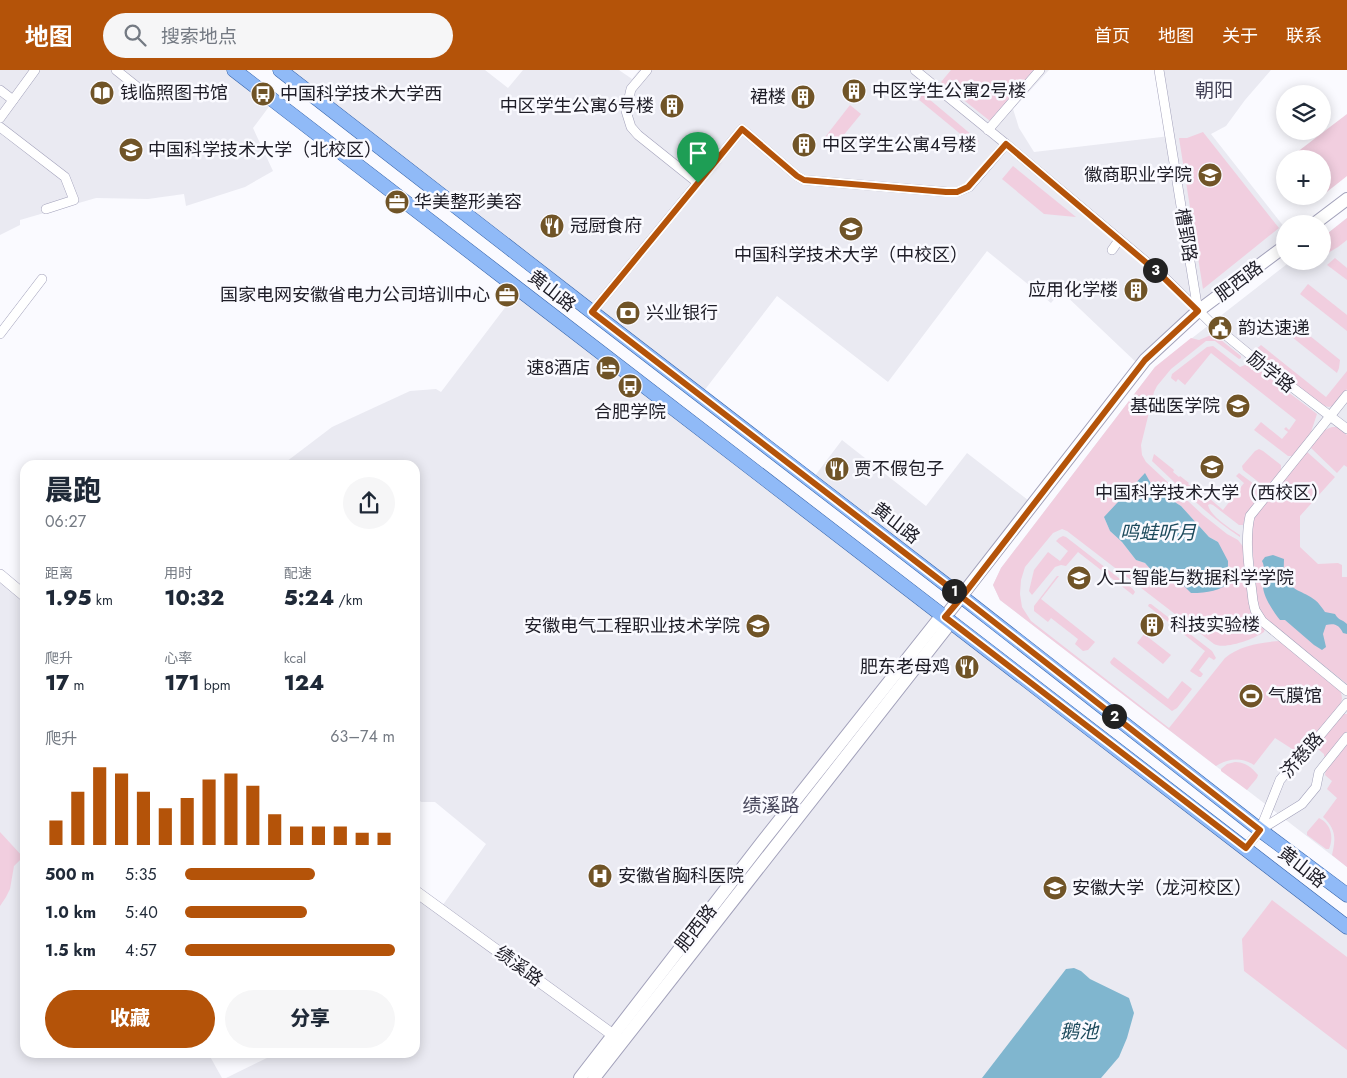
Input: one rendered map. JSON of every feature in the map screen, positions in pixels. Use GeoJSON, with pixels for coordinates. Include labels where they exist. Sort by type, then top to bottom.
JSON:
{"type":"FeatureCollection","features":[{"type":"Feature","properties":{"kind":"main road","name":"黄山路"},"geometry":{"type":"LineString","coordinates":[[234,70],[1347,927]]}},
{"type":"Feature","properties":{"kind":"main road","name":"黄山路"},"geometry":{"type":"LineString","coordinates":[[280,70],[1347,896]]}},
{"type":"Feature","properties":{"kind":"main road"},"geometry":{"type":"LineString","coordinates":[[1326,215],[1347,199]]}},
{"type":"Feature","properties":{"kind":"main road","name":"肥西路"},"geometry":{"type":"LineString","coordinates":[[594,1078],[618,1038],[768,834],[946,618],[1145,360],[1198,311],[1276,253]]}},
{"type":"Feature","properties":{"kind":"main road","name":"肥西路"},"geometry":{"type":"LineString","coordinates":[[580,1078],[618,1038]]}},
{"type":"Feature","properties":{"kind":"street"},"geometry":{"type":"LineString","coordinates":[[0,118],[35,70]]}},
{"type":"Feature","properties":{"kind":"street"},"geometry":{"type":"LineString","coordinates":[[116,70],[136,86]]}},
{"type":"Feature","properties":{"kind":"street"},"geometry":{"type":"LineString","coordinates":[[647,70],[631,89],[626,111],[630,127],[698,183]]}},
{"type":"Feature","properties":{"kind":"street","name":"励学路"},"geometry":{"type":"LineString","coordinates":[[915,70],[1162,276],[1198,311],[1250,355],[1347,430]]}},
{"type":"Feature","properties":{"kind":"street"},"geometry":{"type":"LineString","coordinates":[[988,130],[1040,70]]}},
{"type":"Feature","properties":{"kind":"street","name":"槽郢路"},"geometry":{"type":"LineString","coordinates":[[1159,70],[1198,311]]}},
{"type":"Feature","properties":{"kind":"street"},"geometry":{"type":"LineString","coordinates":[[0,90],[13,100]]}},
{"type":"Feature","properties":{"kind":"street"},"geometry":{"type":"LineString","coordinates":[[0,127],[66,177],[74,200],[46,208]]}},
{"type":"Feature","properties":{"kind":"street"},"geometry":{"type":"LineString","coordinates":[[592,312],[742,129],[804,180],[946,192],[957,192],[968,187],[1006,144]]}},
{"type":"Feature","properties":{"kind":"street"},"geometry":{"type":"LineString","coordinates":[[1112,250],[1119,240]]}},
{"type":"Feature","properties":{"kind":"street"},"geometry":{"type":"LineString","coordinates":[[0,334],[42,279]]}},
{"type":"Feature","properties":{"kind":"street"},"geometry":{"type":"LineString","coordinates":[[1347,395],[1250,516],[1247,529],[1255,610],[1262,621],[1347,691]]}},
{"type":"Feature","properties":{"kind":"street"},"geometry":{"type":"LineString","coordinates":[[0,575],[20,592]]}},
{"type":"Feature","properties":{"kind":"street","name":"济慈路"},"geometry":{"type":"LineString","coordinates":[[1260,830],[1280,780],[1347,703]]}},
{"type":"Feature","properties":{"kind":"street","name":"济慈路"},"geometry":{"type":"LineString","coordinates":[[1260,830],[1302,804],[1316,786],[1319,772],[1347,737]]}},
{"type":"Feature","properties":{"kind":"street"},"geometry":{"type":"LineString","coordinates":[[1246,848],[1260,830]]}},
{"type":"Feature","properties":{"kind":"street","name":"绩溪路"},"geometry":{"type":"LineString","coordinates":[[420,895],[618,1038]]}},
{"type":"Feature","properties":{"kind":"shaded area","name":"中国科学技术大学（北校区）"},"geometry":{"type":"Polygon","coordinates":[[[0,70],[234,70],[274,100],[253,128],[273,171],[245,187],[186,206],[184,194],[148,199],[96,198],[20,220],[20,225],[0,235],[0,70]]]}},
{"type":"Feature","properties":{"kind":"shaded area","name":"中国科学技术大学（中校区）"},"geometry":{"type":"Polygon","coordinates":[[[280,70],[485,70],[508,88],[523,70],[619,70],[632,79],[639,70],[1049,70],[1013,109],[1019,128],[1034,152],[1170,136],[1159,70],[1271,70],[1226,126],[1211,134],[1276,217],[1276,253],[1140,366],[1061,291],[1051,303],[987,251],[888,382],[777,296],[700,396],[280,70]]]}},
{"type":"Feature","properties":{"kind":"shaded area"},"geometry":{"type":"Polygon","coordinates":[[[951,70],[1038,70],[990,121],[941,82],[951,70]]]}},
{"type":"Feature","properties":{"kind":"shaded area"},"geometry":{"type":"Polygon","coordinates":[[[923,94],[979,141],[975,146],[918,99],[923,94]]]}},
{"type":"Feature","properties":{"kind":"shaded area"},"geometry":{"type":"Polygon","coordinates":[[[850,105],[861,114],[833,148],[822,141],[850,105]]]}},
{"type":"Feature","properties":{"kind":"shaded area"},"geometry":{"type":"Polygon","coordinates":[[[1347,114],[1347,176],[1331,189],[1331,150],[1300,150],[1313,140],[1331,140],[1331,126],[1347,114]]]}},
{"type":"Feature","properties":{"kind":"shaded area"},"geometry":{"type":"Polygon","coordinates":[[[1203,132],[1276,224],[1276,230],[1203,289],[1179,138],[1187,138],[1203,132]]]}},
{"type":"Feature","properties":{"kind":"shaded area"},"geometry":{"type":"Polygon","coordinates":[[[1013,166],[1076,217],[1044,214],[1002,179],[1013,166]]]}},
{"type":"Feature","properties":{"kind":"shaded area","name":"中国科学技术大学（西校区）"},"geometry":{"type":"Polygon","coordinates":[[[1347,218],[1347,867],[1000,600],[993,585],[1001,568],[1155,367],[1279,270],[1331,270],[1331,231],[1347,218]]]}},
{"type":"Feature","properties":{"kind":"shaded area"},"geometry":{"type":"Polygon","coordinates":[[[1347,218],[1347,240],[1331,251],[1331,231],[1347,218]]]}},
{"type":"Feature","properties":{"kind":"shaded area"},"geometry":{"type":"Polygon","coordinates":[[[1335,258],[1347,268],[1347,280],[1331,268],[1331,262],[1335,258]]]}},
{"type":"Feature","properties":{"kind":"shaded area"},"geometry":{"type":"Polygon","coordinates":[[[1308,284],[1347,315],[1347,331],[1300,294],[1308,284]]]}},
{"type":"Feature","properties":{"kind":"shaded area"},"geometry":{"type":"Polygon","coordinates":[[[519,289],[942,615],[580,1078],[226,1078],[267,1058],[420,1058],[420,895],[440,909],[486,844],[435,802],[420,801],[420,460],[289,460],[332,427],[410,391],[436,389],[441,392],[519,289]]]}},
{"type":"Feature","properties":{"kind":"shaded area"},"geometry":{"type":"Polygon","coordinates":[[[1285,316],[1340,360],[1337,373],[1277,325],[1285,316]]]}},
{"type":"Feature","properties":{"kind":"shaded area"},"geometry":{"type":"Polygon","coordinates":[[[1211,335],[1216,336],[1241,356],[1241,358],[1239,359],[1215,341],[1206,341],[1171,369],[1154,392],[1141,445],[1142,455],[1146,462],[1203,515],[1227,534],[1238,540],[1245,549],[1250,604],[1265,628],[1264,632],[1254,638],[1232,645],[1214,644],[1062,529],[1053,533],[1025,567],[1021,580],[1020,594],[1022,607],[1031,621],[1169,728],[1225,658],[1244,647],[1259,643],[1281,641],[1341,692],[1341,704],[1300,754],[1275,738],[1254,765],[1235,760],[1226,761],[1216,766],[1000,600],[993,585],[1001,568],[1155,367],[1191,338],[1199,340],[1211,335]],[[1154,489],[1104,517],[1110,531],[1122,542],[1136,560],[1145,563],[1154,573],[1184,586],[1228,570],[1218,542],[1209,537],[1181,506],[1154,489]]]}},
{"type":"Feature","properties":{"kind":"shaded area"},"geometry":{"type":"Polygon","coordinates":[[[1261,345],[1326,397],[1347,371],[1347,389],[1335,405],[1329,407],[1320,405],[1255,355],[1254,351],[1261,345]]]}},
{"type":"Feature","properties":{"kind":"shaded area"},"geometry":{"type":"Polygon","coordinates":[[[1213,346],[1240,367],[1250,363],[1317,414],[1311,432],[1293,456],[1288,456],[1254,430],[1261,422],[1282,439],[1288,432],[1284,429],[1286,427],[1289,430],[1296,420],[1211,353],[1185,385],[1178,379],[1176,382],[1171,378],[1172,374],[1207,347],[1213,346]]]}},
{"type":"Feature","properties":{"kind":"shaded area"},"geometry":{"type":"Polygon","coordinates":[[[1332,427],[1337,427],[1347,435],[1347,467],[1344,465],[1337,473],[1310,447],[1322,433],[1332,427]]]}},
{"type":"Feature","properties":{"kind":"shaded area"},"geometry":{"type":"Polygon","coordinates":[[[842,440],[926,506],[967,453],[1033,504],[962,597],[811,481],[842,440]]]}},
{"type":"Feature","properties":{"kind":"shaded area"},"geometry":{"type":"Polygon","coordinates":[[[1259,449],[1281,465],[1281,470],[1269,485],[1265,487],[1243,470],[1242,466],[1259,449]]]}},
{"type":"Feature","properties":{"kind":"shaded area"},"geometry":{"type":"Polygon","coordinates":[[[1306,451],[1335,477],[1300,516],[1300,547],[1318,564],[1338,563],[1342,565],[1342,577],[1347,577],[1347,684],[1266,619],[1257,606],[1252,524],[1256,514],[1306,451]]]}},
{"type":"Feature","properties":{"kind":"shaded area"},"geometry":{"type":"Polygon","coordinates":[[[1154,454],[1195,490],[1223,510],[1244,483],[1236,476],[1239,473],[1262,490],[1243,525],[1239,525],[1213,505],[1208,505],[1217,518],[1240,535],[1240,537],[1206,511],[1152,461],[1154,454]]]}},
{"type":"Feature","properties":{"kind":"shaded area"},"geometry":{"type":"Polygon","coordinates":[[[1063,536],[1133,589],[1135,592],[1133,595],[1078,552],[1066,566],[1055,567],[1032,595],[1029,591],[1034,570],[1048,552],[1060,561],[1068,551],[1056,541],[1063,536]]]}},
{"type":"Feature","properties":{"kind":"shaded area"},"geometry":{"type":"Polygon","coordinates":[[[0,575],[20,592],[20,1058],[211,1058],[222,1078],[0,1078],[0,575]]]}},
{"type":"Feature","properties":{"kind":"shaded area"},"geometry":{"type":"Polygon","coordinates":[[[1057,576],[1059,576],[1041,599],[1095,642],[1088,650],[1083,651],[1075,644],[1078,639],[1051,618],[1048,622],[1034,611],[1034,606],[1057,576]]]}},
{"type":"Feature","properties":{"kind":"shaded area"},"geometry":{"type":"Polygon","coordinates":[[[1149,604],[1212,651],[1216,658],[1214,660],[1209,657],[1199,670],[1203,674],[1201,677],[1190,671],[1205,651],[1148,606],[1149,604]]]}},
{"type":"Feature","properties":{"kind":"shaded area","name":"安徽大学（龙河校区）"},"geometry":{"type":"Polygon","coordinates":[[[951,622],[1347,927],[1347,1078],[594,1078],[951,622]]]}},
{"type":"Feature","properties":{"kind":"shaded area"},"geometry":{"type":"Polygon","coordinates":[[[1144,634],[1171,655],[1163,664],[1137,643],[1144,634]]]}},
{"type":"Feature","properties":{"kind":"shaded area"},"geometry":{"type":"Polygon","coordinates":[[[1114,657],[1168,699],[1182,681],[1192,689],[1177,708],[1172,711],[1111,664],[1110,662],[1114,657]]]}},
{"type":"Feature","properties":{"kind":"shaded area"},"geometry":{"type":"Polygon","coordinates":[[[1343,714],[1347,714],[1347,732],[1326,758],[1318,749],[1314,748],[1343,714]]]}},
{"type":"Feature","properties":{"kind":"shaded area"},"geometry":{"type":"Polygon","coordinates":[[[1347,742],[1347,867],[1332,855],[1334,834],[1323,817],[1337,798],[1327,789],[1332,781],[1325,775],[1326,769],[1347,742]]]}},
{"type":"Feature","properties":{"kind":"shaded area"},"geometry":{"type":"Polygon","coordinates":[[[1235,762],[1248,766],[1258,775],[1247,790],[1221,771],[1227,764],[1235,762]]]}},
{"type":"Feature","properties":{"kind":"shaded area"},"geometry":{"type":"Polygon","coordinates":[[[1319,818],[1329,827],[1331,840],[1329,849],[1326,849],[1307,835],[1307,832],[1319,818]]]}},
{"type":"Feature","properties":{"kind":"shaded area"},"geometry":{"type":"Polygon","coordinates":[[[0,832],[20,854],[20,860],[14,866],[10,889],[0,906],[0,832]]]}},
{"type":"Feature","properties":{"kind":"shaded area"},"geometry":{"type":"Polygon","coordinates":[[[1272,900],[1347,957],[1347,1050],[1244,971],[1242,939],[1272,900]]]}},
{"type":"Feature","properties":{"kind":"water","name":"鸣蛙听月"},"geometry":{"type":"Polygon","coordinates":[[[1145,473],[1154,489],[1181,506],[1209,537],[1218,542],[1228,561],[1228,569],[1235,574],[1234,581],[1213,591],[1191,593],[1184,586],[1154,573],[1145,563],[1136,560],[1122,542],[1110,531],[1104,517],[1145,473]]]}},
{"type":"Feature","properties":{"kind":"water"},"geometry":{"type":"Polygon","coordinates":[[[1273,555],[1284,559],[1284,573],[1293,588],[1315,600],[1325,612],[1335,614],[1345,622],[1347,624],[1347,634],[1343,633],[1336,625],[1326,625],[1323,634],[1326,647],[1322,650],[1285,620],[1280,620],[1268,603],[1263,588],[1264,570],[1262,561],[1265,557],[1273,555]]]}},
{"type":"Feature","properties":{"kind":"water","name":"鹅池"},"geometry":{"type":"Polygon","coordinates":[[[1074,968],[1090,979],[1129,998],[1134,1013],[1119,1057],[1101,1078],[982,1078],[1066,969],[1074,968]]]}},
{"type":"Feature","properties":{"kind":"place","name":"中区学生公寓2号楼"},"geometry":{"type":"Point","coordinates":[854,91]}},
{"type":"Feature","properties":{"kind":"place","name":"钱临照图书馆"},"geometry":{"type":"Point","coordinates":[102,93]}},
{"type":"Feature","properties":{"kind":"place","name":"中国科学技术大学西"},"geometry":{"type":"Point","coordinates":[263,94]}},
{"type":"Feature","properties":{"kind":"place","name":"裙楼"},"geometry":{"type":"Point","coordinates":[803,97]}},
{"type":"Feature","properties":{"kind":"place","name":"中区学生公寓6号楼"},"geometry":{"type":"Point","coordinates":[672,106]}},
{"type":"Feature","properties":{"kind":"place","name":"中区学生公寓4号楼"},"geometry":{"type":"Point","coordinates":[804,145]}},
{"type":"Feature","properties":{"kind":"place","name":"中国科学技术大学（北校区）"},"geometry":{"type":"Point","coordinates":[131,150]}},
{"type":"Feature","properties":{"kind":"place","name":"徽商职业学院"},"geometry":{"type":"Point","coordinates":[1210,175]}},
{"type":"Feature","properties":{"kind":"place","name":"华美整形美容"},"geometry":{"type":"Point","coordinates":[397,202]}},
{"type":"Feature","properties":{"kind":"place","name":"冠厨食府"},"geometry":{"type":"Point","coordinates":[552,226]}},
{"type":"Feature","properties":{"kind":"place","name":"中国科学技术大学（中校区）"},"geometry":{"type":"Point","coordinates":[851,229]}},
{"type":"Feature","properties":{"kind":"place","name":"应用化学楼"},"geometry":{"type":"Point","coordinates":[1136,290]}},
{"type":"Feature","properties":{"kind":"place","name":"国家电网安徽省电力公司培训中心"},"geometry":{"type":"Point","coordinates":[507,295]}},
{"type":"Feature","properties":{"kind":"place","name":"兴业银行"},"geometry":{"type":"Point","coordinates":[628,313]}},
{"type":"Feature","properties":{"kind":"place","name":"韵达速递"},"geometry":{"type":"Point","coordinates":[1220,328]}},
{"type":"Feature","properties":{"kind":"place","name":"速8酒店"},"geometry":{"type":"Point","coordinates":[608,368]}},
{"type":"Feature","properties":{"kind":"place","name":"合肥学院"},"geometry":{"type":"Point","coordinates":[630,386]}},
{"type":"Feature","properties":{"kind":"place","name":"基础医学院"},"geometry":{"type":"Point","coordinates":[1238,406]}},
{"type":"Feature","properties":{"kind":"place","name":"中国科学技术大学（西校区）"},"geometry":{"type":"Point","coordinates":[1212,467]}},
{"type":"Feature","properties":{"kind":"place","name":"贾不假包子"},"geometry":{"type":"Point","coordinates":[837,469]}},
{"type":"Feature","properties":{"kind":"place","name":"人工智能与数据科学学院"},"geometry":{"type":"Point","coordinates":[1079,578]}},
{"type":"Feature","properties":{"kind":"place","name":"科技实验楼"},"geometry":{"type":"Point","coordinates":[1152,625]}},
{"type":"Feature","properties":{"kind":"place","name":"安徽电气工程职业技术学院"},"geometry":{"type":"Point","coordinates":[758,626]}},
{"type":"Feature","properties":{"kind":"place","name":"肥东老母鸡"},"geometry":{"type":"Point","coordinates":[967,667]}},
{"type":"Feature","properties":{"kind":"place","name":"气膜馆"},"geometry":{"type":"Point","coordinates":[1251,696]}},
{"type":"Feature","properties":{"kind":"place","name":"安徽省胸科医院"},"geometry":{"type":"Point","coordinates":[600,876]}},
{"type":"Feature","properties":{"kind":"place","name":"安徽大学（龙河校区）"},"geometry":{"type":"Point","coordinates":[1055,888]}},
{"type":"Feature","properties":{"kind":"district","name":"朝阳"},"geometry":{"type":"Point","coordinates":[1214,90]}},
{"type":"Feature","properties":{"kind":"district","name":"绩溪路"},"geometry":{"type":"Point","coordinates":[771,805]}},
{"type":"Feature","properties":{"kind":"route"},"geometry":{"type":"LineString","coordinates":[[698,183],[592,312],[962,597],[945,617],[1246,848],[1260,830],[962,597],[1130,378],[1145,360],[1198,311],[1162,276],[1006,144],[968,187],[957,192],[946,192],[804,180],[742,129],[698,183]]}}]}
